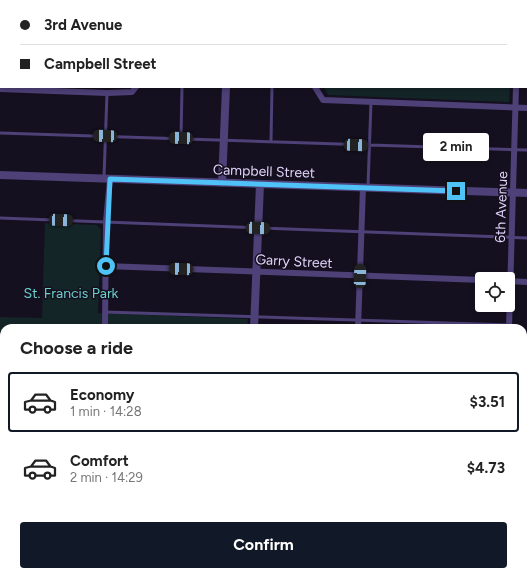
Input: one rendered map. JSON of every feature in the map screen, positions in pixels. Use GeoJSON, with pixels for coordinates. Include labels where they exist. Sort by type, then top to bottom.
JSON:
{"type":"FeatureCollection","features":[{"type":"Feature","properties":{"kind":"street"},"geometry":{"type":"LineString","coordinates":[[0,89],[107,93],[132,92],[135,88]]}},
{"type":"Feature","properties":{"kind":"street"},"geometry":{"type":"LineString","coordinates":[[222,183],[226,88]]}},
{"type":"Feature","properties":{"kind":"street"},"geometry":{"type":"LineString","coordinates":[[315,88],[323,100],[527,108]]}},
{"type":"Feature","properties":{"kind":"street","name":"6th Avenue"},"geometry":{"type":"LineString","coordinates":[[510,272],[514,193],[516,88]]}},
{"type":"Feature","properties":{"kind":"street","name":"Campbell Street"},"geometry":{"type":"LineString","coordinates":[[0,175],[527,193]]}},
{"type":"Feature","properties":{"kind":"street"},"geometry":{"type":"LineString","coordinates":[[105,324],[107,179]]}},
{"type":"Feature","properties":{"kind":"street"},"geometry":{"type":"LineString","coordinates":[[254,324],[260,184]]}},
{"type":"Feature","properties":{"kind":"street"},"geometry":{"type":"LineString","coordinates":[[359,324],[362,231],[366,188]]}},
{"type":"Feature","properties":{"kind":"street","name":"Garry Street"},"geometry":{"type":"LineString","coordinates":[[106,266],[475,280]]}},
{"type":"Feature","properties":{"kind":"street"},"geometry":{"type":"LineString","coordinates":[[515,281],[527,282]]}},
{"type":"Feature","properties":{"kind":"street","name":"6th Avenue"},"geometry":{"type":"LineString","coordinates":[[509,312],[509,324]]}},
{"type":"Feature","properties":{"kind":"lane"},"geometry":{"type":"LineString","coordinates":[[181,138],[182,88]]}},
{"type":"Feature","properties":{"kind":"lane"},"geometry":{"type":"LineString","coordinates":[[271,141],[272,88]]}},
{"type":"Feature","properties":{"kind":"lane"},"geometry":{"type":"LineString","coordinates":[[107,93],[105,136],[107,179]]}},
{"type":"Feature","properties":{"kind":"lane"},"geometry":{"type":"LineString","coordinates":[[366,188],[370,146],[371,102]]}},
{"type":"Feature","properties":{"kind":"lane"},"geometry":{"type":"LineString","coordinates":[[0,132],[224,139],[370,146],[527,150]]}},
{"type":"Feature","properties":{"kind":"lane"},"geometry":{"type":"LineString","coordinates":[[0,218],[527,238]]}},
{"type":"Feature","properties":{"kind":"lane"},"geometry":{"type":"LineString","coordinates":[[105,312],[255,316],[449,324]]}},
{"type":"Feature","properties":{"kind":"green space"},"geometry":{"type":"Polygon","coordinates":[[[324,88],[510,88],[509,102],[328,95],[324,88]]]}},
{"type":"Feature","properties":{"kind":"green space","name":"St. Francis Park"},"geometry":{"type":"Polygon","coordinates":[[[45,223],[97,225],[101,230],[98,313],[248,319],[247,324],[0,324],[0,317],[42,318],[45,223]]]}},
{"type":"Feature","properties":{"kind":"route"},"geometry":{"type":"LineString","coordinates":[[106,266],[106,222],[110,179],[456,191]]}}]}
